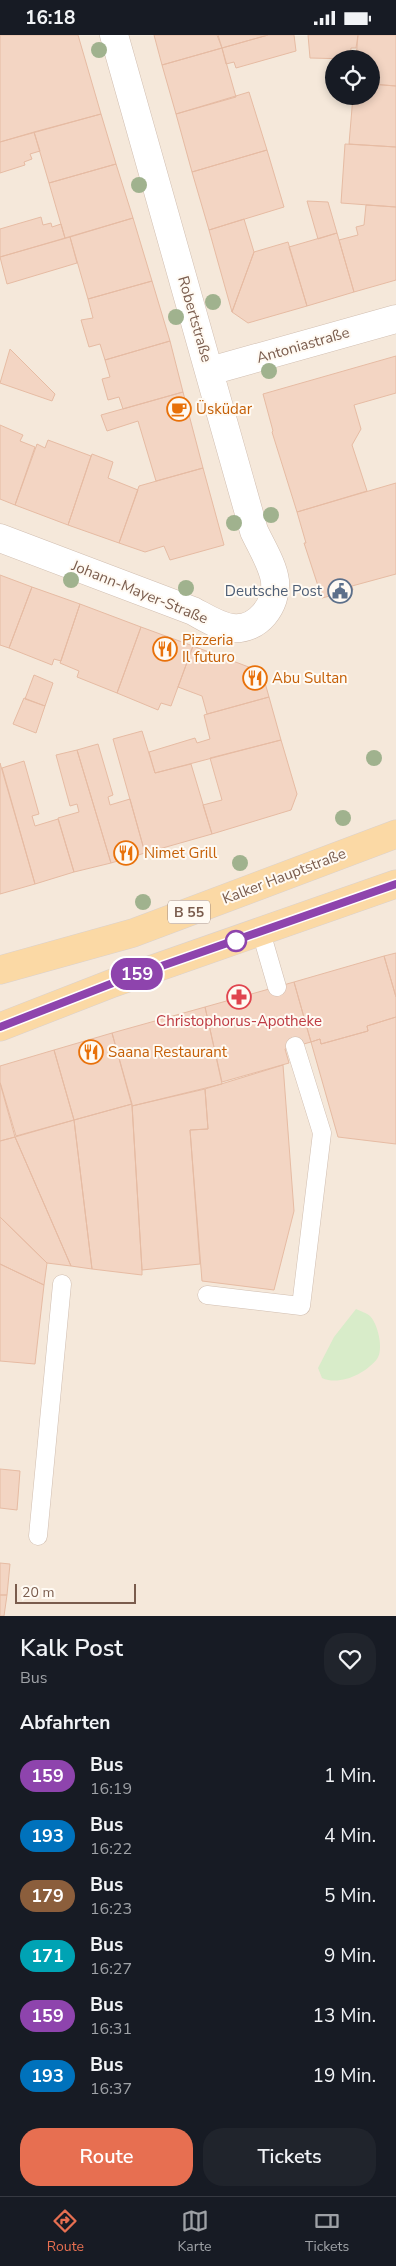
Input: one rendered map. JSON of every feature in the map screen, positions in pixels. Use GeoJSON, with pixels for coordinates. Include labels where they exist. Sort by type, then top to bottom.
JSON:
{"type":"FeatureCollection","features":[{"type":"Feature","properties":{"kind":"main road","name":"Kalker Hauptstraße"},"geometry":{"type":"LineString","coordinates":[[0,970],[133,933],[396,834]]}},
{"type":"Feature","properties":{"kind":"main road"},"geometry":{"type":"LineString","coordinates":[[0,1027],[113,983],[396,884]]}},
{"type":"Feature","properties":{"kind":"street","name":"Robertstraße"},"geometry":{"type":"LineString","coordinates":[[114,35],[254,531],[274,578],[273,602]]}},
{"type":"Feature","properties":{"kind":"street","name":"Antoniastraße"},"geometry":{"type":"LineString","coordinates":[[210,371],[396,319]]}},
{"type":"Feature","properties":{"kind":"street","name":"Johann-Mayer-Straße"},"geometry":{"type":"LineString","coordinates":[[0,537],[193,611],[217,624],[233,628],[257,621],[266,613],[273,602]]}},
{"type":"Feature","properties":{"kind":"lane"},"geometry":{"type":"LineString","coordinates":[[261,932],[277,987]]}},
{"type":"Feature","properties":{"kind":"lane"},"geometry":{"type":"LineString","coordinates":[[207,1295],[301,1306],[322,1133],[295,1046]]}},
{"type":"Feature","properties":{"kind":"lane"},"geometry":{"type":"LineString","coordinates":[[38,1536],[62,1284]]}},
{"type":"Feature","properties":{"kind":"shaded area"},"geometry":{"type":"Polygon","coordinates":[[[0,35],[396,35],[396,1616],[0,1616],[0,35]]]}},
{"type":"Feature","properties":{"kind":"green space"},"geometry":{"type":"Polygon","coordinates":[[[356,1309],[369,1315],[373,1320],[379,1337],[379,1355],[366,1369],[352,1377],[337,1381],[322,1378],[318,1368],[334,1337],[356,1309]]]}},
{"type":"Feature","properties":{"kind":"building"},"geometry":{"type":"Polygon","coordinates":[[[0,35],[78,35],[101,114],[0,142],[0,35]]]}},
{"type":"Feature","properties":{"kind":"building"},"geometry":{"type":"Polygon","coordinates":[[[154,35],[217,35],[222,48],[162,65],[154,35]]]}},
{"type":"Feature","properties":{"kind":"building"},"geometry":{"type":"Polygon","coordinates":[[[218,35],[268,35],[222,48],[218,35]]]}},
{"type":"Feature","properties":{"kind":"building"},"geometry":{"type":"Polygon","coordinates":[[[268,35],[294,35],[296,51],[236,68],[234,62],[226,64],[222,48],[268,35]]]}},
{"type":"Feature","properties":{"kind":"building"},"geometry":{"type":"Polygon","coordinates":[[[308,35],[358,35],[356,48],[351,48],[351,50],[325,50],[325,58],[310,58],[308,35]]]}},
{"type":"Feature","properties":{"kind":"building"},"geometry":{"type":"Polygon","coordinates":[[[358,35],[396,35],[396,86],[380,85],[380,50],[357,50],[358,35]]]}},
{"type":"Feature","properties":{"kind":"building"},"geometry":{"type":"Polygon","coordinates":[[[222,48],[236,97],[176,114],[162,65],[222,48]]]}},
{"type":"Feature","properties":{"kind":"building"},"geometry":{"type":"Polygon","coordinates":[[[380,85],[396,86],[396,147],[349,144],[352,105],[380,105],[380,85]]]}},
{"type":"Feature","properties":{"kind":"building"},"geometry":{"type":"Polygon","coordinates":[[[249,92],[267,150],[192,172],[176,114],[249,92]]]}},
{"type":"Feature","properties":{"kind":"building"},"geometry":{"type":"Polygon","coordinates":[[[101,114],[116,164],[49,183],[34,132],[101,114]]]}},
{"type":"Feature","properties":{"kind":"building"},"geometry":{"type":"Polygon","coordinates":[[[34,132],[40,151],[30,154],[32,159],[24,162],[25,165],[0,173],[0,142],[34,132]]]}},
{"type":"Feature","properties":{"kind":"building"},"geometry":{"type":"Polygon","coordinates":[[[345,144],[396,147],[396,207],[341,203],[345,144]]]}},
{"type":"Feature","properties":{"kind":"building"},"geometry":{"type":"Polygon","coordinates":[[[267,150],[284,207],[209,230],[192,172],[267,150]]]}},
{"type":"Feature","properties":{"kind":"building"},"geometry":{"type":"Polygon","coordinates":[[[116,164],[133,218],[65,238],[49,183],[116,164]]]}},
{"type":"Feature","properties":{"kind":"building"},"geometry":{"type":"Polygon","coordinates":[[[307,201],[328,202],[337,233],[318,239],[307,201]]]}},
{"type":"Feature","properties":{"kind":"building"},"geometry":{"type":"Polygon","coordinates":[[[366,205],[396,207],[396,280],[354,292],[339,240],[358,235],[356,227],[364,225],[366,205]]]}},
{"type":"Feature","properties":{"kind":"building"},"geometry":{"type":"Polygon","coordinates":[[[41,217],[43,225],[51,223],[52,227],[61,224],[65,238],[0,257],[0,229],[41,217]]]}},
{"type":"Feature","properties":{"kind":"building"},"geometry":{"type":"Polygon","coordinates":[[[133,218],[152,281],[88,299],[70,237],[133,218]]]}},
{"type":"Feature","properties":{"kind":"building"},"geometry":{"type":"Polygon","coordinates":[[[244,219],[254,252],[232,312],[209,230],[244,219]]]}},
{"type":"Feature","properties":{"kind":"building"},"geometry":{"type":"Polygon","coordinates":[[[337,233],[354,292],[307,306],[289,247],[337,233]]]}},
{"type":"Feature","properties":{"kind":"building"},"geometry":{"type":"Polygon","coordinates":[[[70,237],[77,263],[7,284],[0,257],[70,237]]]}},
{"type":"Feature","properties":{"kind":"building"},"geometry":{"type":"Polygon","coordinates":[[[288,242],[307,306],[248,323],[232,312],[254,252],[288,242]]]}},
{"type":"Feature","properties":{"kind":"building"},"geometry":{"type":"Polygon","coordinates":[[[152,281],[170,341],[105,360],[100,344],[89,347],[81,320],[93,318],[88,299],[152,281]]]}},
{"type":"Feature","properties":{"kind":"building"},"geometry":{"type":"Polygon","coordinates":[[[170,341],[183,392],[123,409],[119,397],[108,400],[102,379],[110,377],[105,360],[170,341]]]}},
{"type":"Feature","properties":{"kind":"building"},"geometry":{"type":"Polygon","coordinates":[[[10,349],[55,394],[52,401],[0,383],[10,349]]]}},
{"type":"Feature","properties":{"kind":"building"},"geometry":{"type":"Polygon","coordinates":[[[396,356],[396,393],[354,405],[361,429],[352,445],[367,491],[297,512],[272,432],[263,394],[396,356]]]}},
{"type":"Feature","properties":{"kind":"building"},"geometry":{"type":"Polygon","coordinates":[[[183,392],[203,468],[156,481],[138,421],[107,431],[101,415],[183,392]]]}},
{"type":"Feature","properties":{"kind":"building"},"geometry":{"type":"Polygon","coordinates":[[[0,425],[23,435],[20,441],[35,447],[15,505],[0,499],[0,425]]]}},
{"type":"Feature","properties":{"kind":"building"},"geometry":{"type":"Polygon","coordinates":[[[48,440],[91,456],[68,525],[15,505],[37,444],[45,448],[48,440]]]}},
{"type":"Feature","properties":{"kind":"building"},"geometry":{"type":"Polygon","coordinates":[[[92,454],[113,462],[108,478],[138,490],[119,543],[68,525],[92,454]]]}},
{"type":"Feature","properties":{"kind":"building"},"geometry":{"type":"Polygon","coordinates":[[[203,468],[224,545],[170,560],[164,546],[145,552],[119,543],[139,486],[203,468]]]}},
{"type":"Feature","properties":{"kind":"building"},"geometry":{"type":"Polygon","coordinates":[[[396,483],[396,574],[352,586],[353,590],[322,598],[304,543],[306,543],[297,512],[396,483]]]}},
{"type":"Feature","properties":{"kind":"building"},"geometry":{"type":"Polygon","coordinates":[[[0,575],[32,587],[9,648],[0,645],[0,575]]]}},
{"type":"Feature","properties":{"kind":"building"},"geometry":{"type":"Polygon","coordinates":[[[32,587],[80,604],[61,661],[54,659],[52,665],[9,648],[32,587]]]}},
{"type":"Feature","properties":{"kind":"building"},"geometry":{"type":"Polygon","coordinates":[[[80,604],[141,627],[117,693],[77,677],[79,671],[60,663],[80,604]]]}},
{"type":"Feature","properties":{"kind":"building"},"geometry":{"type":"Polygon","coordinates":[[[141,627],[193,646],[171,706],[161,703],[158,710],[117,693],[141,627]]]}},
{"type":"Feature","properties":{"kind":"building"},"geometry":{"type":"Polygon","coordinates":[[[193,646],[262,672],[269,697],[207,714],[202,696],[178,687],[193,646]]]}},
{"type":"Feature","properties":{"kind":"building"},"geometry":{"type":"Polygon","coordinates":[[[34,675],[53,683],[45,706],[25,699],[34,675]]]}},
{"type":"Feature","properties":{"kind":"building"},"geometry":{"type":"Polygon","coordinates":[[[269,697],[281,740],[155,773],[149,752],[195,738],[197,743],[210,739],[204,715],[269,697]]]}},
{"type":"Feature","properties":{"kind":"building"},"geometry":{"type":"Polygon","coordinates":[[[24,698],[45,706],[36,733],[13,724],[24,698]]]}},
{"type":"Feature","properties":{"kind":"building"},"geometry":{"type":"Polygon","coordinates":[[[142,731],[155,773],[191,764],[212,834],[145,853],[113,739],[142,731]]]}},
{"type":"Feature","properties":{"kind":"building"},"geometry":{"type":"Polygon","coordinates":[[[281,740],[297,794],[291,810],[212,834],[203,805],[222,800],[210,758],[281,740]]]}},
{"type":"Feature","properties":{"kind":"building"},"geometry":{"type":"Polygon","coordinates":[[[98,744],[113,795],[108,797],[110,805],[130,799],[145,853],[111,863],[77,750],[98,744]]]}},
{"type":"Feature","properties":{"kind":"building"},"geometry":{"type":"Polygon","coordinates":[[[77,750],[111,863],[74,872],[58,818],[79,812],[77,804],[70,806],[56,755],[77,750]]]}},
{"type":"Feature","properties":{"kind":"building"},"geometry":{"type":"Polygon","coordinates":[[[24,761],[39,814],[32,816],[35,826],[58,819],[74,872],[35,884],[2,768],[24,761]]]}},
{"type":"Feature","properties":{"kind":"building"},"geometry":{"type":"Polygon","coordinates":[[[0,763],[35,884],[0,894],[0,763]]]}},
{"type":"Feature","properties":{"kind":"building"},"geometry":{"type":"Polygon","coordinates":[[[396,953],[396,997],[384,956],[396,953]]]}},
{"type":"Feature","properties":{"kind":"building"},"geometry":{"type":"Polygon","coordinates":[[[384,956],[396,997],[396,1017],[367,1026],[368,1031],[321,1044],[320,1039],[311,1042],[294,982],[384,956]]]}},
{"type":"Feature","properties":{"kind":"building"},"geometry":{"type":"Polygon","coordinates":[[[294,982],[311,1042],[285,1049],[289,1063],[222,1082],[205,1007],[294,982]]]}},
{"type":"Feature","properties":{"kind":"building"},"geometry":{"type":"Polygon","coordinates":[[[205,1007],[222,1084],[132,1106],[112,1033],[205,1007]]]}},
{"type":"Feature","properties":{"kind":"building"},"geometry":{"type":"Polygon","coordinates":[[[396,1017],[396,1144],[338,1137],[311,1042],[320,1039],[321,1044],[368,1031],[367,1026],[396,1017]]]}},
{"type":"Feature","properties":{"kind":"building"},"geometry":{"type":"Polygon","coordinates":[[[112,1033],[132,1104],[74,1120],[54,1050],[112,1033]]]}},
{"type":"Feature","properties":{"kind":"building"},"geometry":{"type":"Polygon","coordinates":[[[54,1050],[74,1120],[16,1136],[0,1082],[0,1066],[54,1050]]]}},
{"type":"Feature","properties":{"kind":"building"},"geometry":{"type":"Polygon","coordinates":[[[283,1065],[294,1211],[274,1290],[202,1281],[190,1130],[208,1129],[205,1089],[283,1065]]]}},
{"type":"Feature","properties":{"kind":"building"},"geometry":{"type":"Polygon","coordinates":[[[0,1083],[15,1137],[0,1141],[0,1083]]]}},
{"type":"Feature","properties":{"kind":"building"},"geometry":{"type":"Polygon","coordinates":[[[205,1089],[208,1129],[190,1130],[200,1264],[142,1270],[132,1106],[205,1089]]]}},
{"type":"Feature","properties":{"kind":"building"},"geometry":{"type":"Polygon","coordinates":[[[132,1104],[142,1275],[92,1269],[74,1120],[132,1104]]]}},
{"type":"Feature","properties":{"kind":"building"},"geometry":{"type":"Polygon","coordinates":[[[74,1120],[92,1269],[71,1266],[15,1137],[74,1120]]]}},
{"type":"Feature","properties":{"kind":"building"},"geometry":{"type":"Polygon","coordinates":[[[15,1137],[71,1266],[47,1263],[0,1217],[0,1141],[15,1137]]]}},
{"type":"Feature","properties":{"kind":"building"},"geometry":{"type":"Polygon","coordinates":[[[0,1217],[47,1263],[44,1285],[0,1264],[0,1217]]]}},
{"type":"Feature","properties":{"kind":"building"},"geometry":{"type":"Polygon","coordinates":[[[0,1264],[44,1285],[35,1364],[0,1361],[0,1264]]]}},
{"type":"Feature","properties":{"kind":"building"},"geometry":{"type":"Polygon","coordinates":[[[0,1469],[20,1471],[17,1510],[0,1508],[0,1469]]]}},
{"type":"Feature","properties":{"kind":"building"},"geometry":{"type":"Polygon","coordinates":[[[0,1563],[10,1564],[7,1595],[0,1595],[0,1563]]]}},
{"type":"Feature","properties":{"kind":"building"},"geometry":{"type":"Polygon","coordinates":[[[0,1595],[7,1595],[4,1616],[0,1616],[0,1595]]]}},
{"type":"Feature","properties":{"kind":"bus line","name":"159"},"geometry":{"type":"LineString","coordinates":[[0,1027],[44,1008],[113,983],[396,884]]}},
{"type":"Feature","properties":{"kind":"place","name":"Üsküdar"},"geometry":{"type":"Point","coordinates":[179,409]}},
{"type":"Feature","properties":{"kind":"place","name":"Deutsche Post"},"geometry":{"type":"Point","coordinates":[340,591]}},
{"type":"Feature","properties":{"kind":"place","name":"Pizzeria Il futuro"},"geometry":{"type":"Point","coordinates":[165,649]}},
{"type":"Feature","properties":{"kind":"place","name":"Abu Sultan"},"geometry":{"type":"Point","coordinates":[255,678]}},
{"type":"Feature","properties":{"kind":"place","name":"Nimet Grill"},"geometry":{"type":"Point","coordinates":[126,853]}},
{"type":"Feature","properties":{"kind":"place","name":"Christophorus-Apotheke"},"geometry":{"type":"Point","coordinates":[239,997]}},
{"type":"Feature","properties":{"kind":"place","name":"Saana Restaurant"},"geometry":{"type":"Point","coordinates":[91,1052]}}]}
